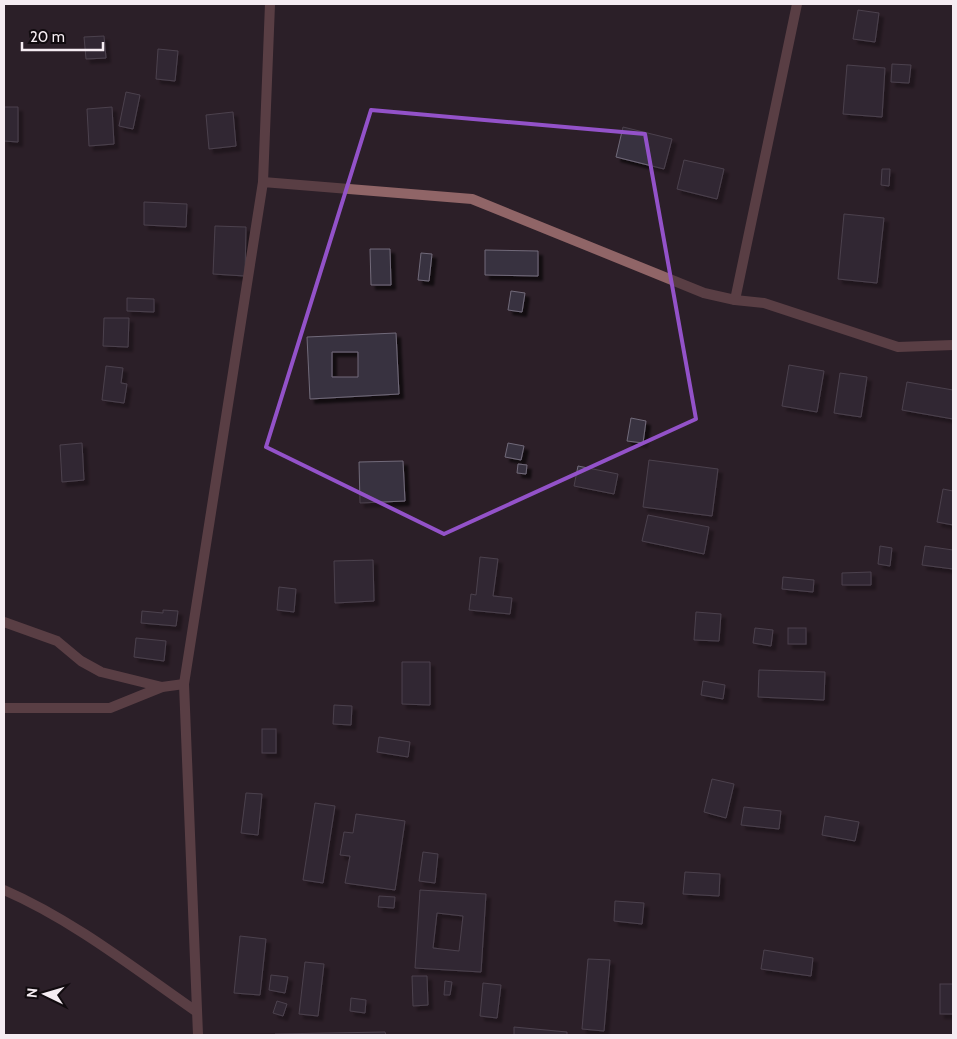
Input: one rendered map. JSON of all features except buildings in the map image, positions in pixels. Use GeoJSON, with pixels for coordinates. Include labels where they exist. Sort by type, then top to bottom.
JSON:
{"type":"FeatureCollection","features":[{"type":"Feature","properties":{"kind":"street"},"geometry":{"type":"LineString","coordinates":[[198,1035],[184,684],[264,182],[270,4]]}},
{"type":"Feature","properties":{"kind":"street"},"geometry":{"type":"LineString","coordinates":[[735,300],[797,4]]}},
{"type":"Feature","properties":{"kind":"street"},"geometry":{"type":"LineString","coordinates":[[264,182],[472,199],[704,293],[764,304],[898,348],[953,346]]}},
{"type":"Feature","properties":{"kind":"street"},"geometry":{"type":"LineString","coordinates":[[4,622],[57,641],[81,662],[101,672],[162,688]]}},
{"type":"Feature","properties":{"kind":"street"},"geometry":{"type":"LineString","coordinates":[[4,708],[110,708],[162,688],[184,684]]}},
{"type":"Feature","properties":{"kind":"street"},"geometry":{"type":"LineString","coordinates":[[4,890],[25,899],[104,947],[197,1012]]}},
{"type":"Feature","properties":{"kind":"highlighted area"},"geometry":{"type":"Polygon","coordinates":[[[371,110],[645,134],[696,419],[444,534],[266,447],[371,110]]]}}]}
